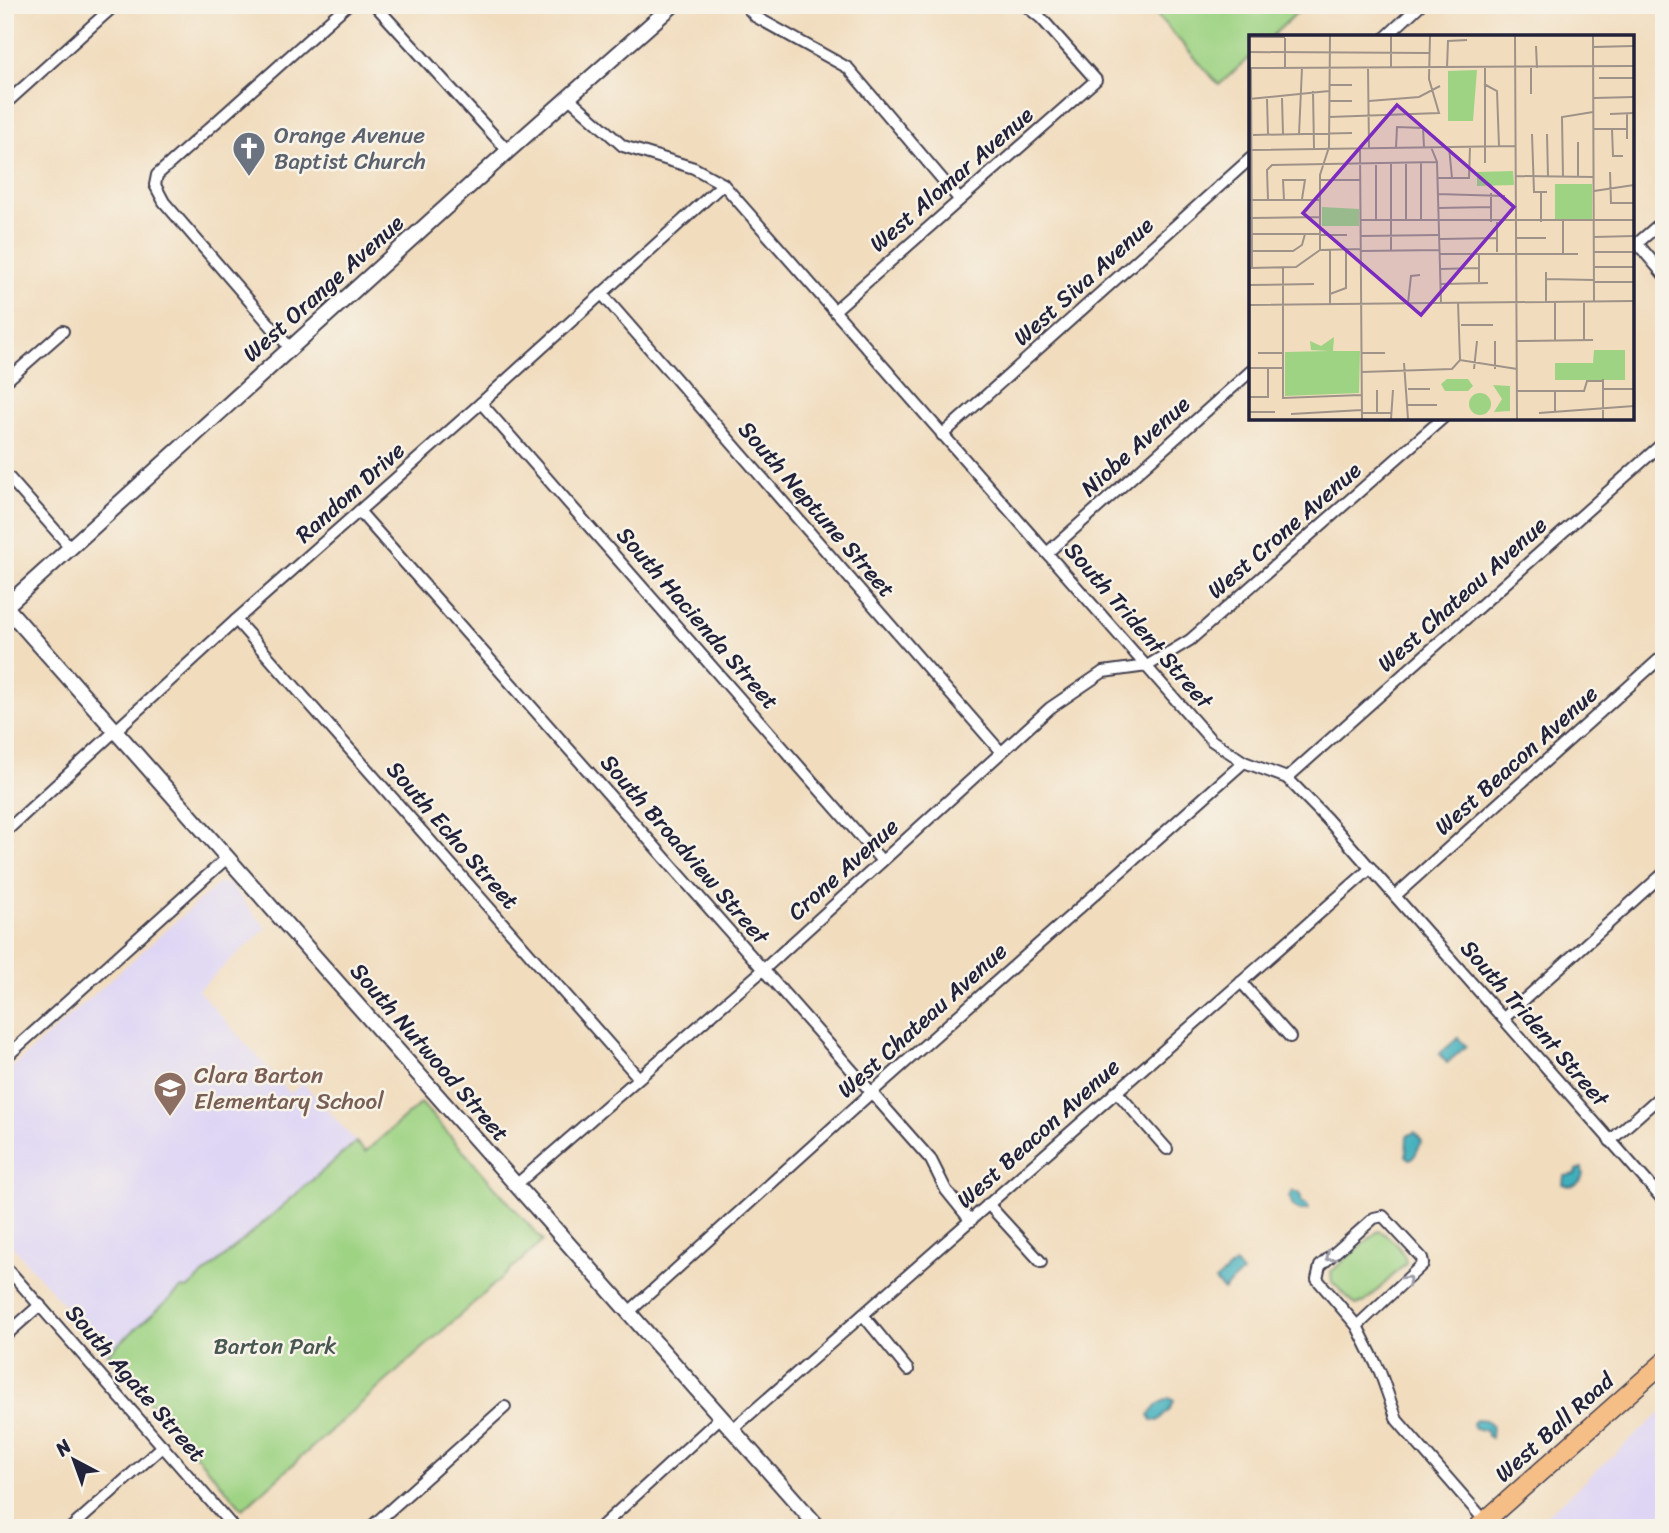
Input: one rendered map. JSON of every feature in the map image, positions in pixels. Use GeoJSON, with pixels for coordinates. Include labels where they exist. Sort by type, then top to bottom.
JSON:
{"type":"FeatureCollection","features":[{"type":"Feature","properties":{"kind":"main road","name":"West Ball Road"},"geometry":{"type":"LineString","coordinates":[[1481,1524],[1664,1362]]}},
{"type":"Feature","properties":{"kind":"street"},"geometry":{"type":"LineString","coordinates":[[5,104],[115,5]]}},
{"type":"Feature","properties":{"kind":"street"},"geometry":{"type":"LineString","coordinates":[[290,348],[164,202],[155,185],[157,175],[347,5]]}},
{"type":"Feature","properties":{"kind":"street"},"geometry":{"type":"LineString","coordinates":[[375,5],[508,151]]}},
{"type":"Feature","properties":{"kind":"street","name":"West Orange Avenue"},"geometry":{"type":"LineString","coordinates":[[6,607],[508,151],[673,5]]}},
{"type":"Feature","properties":{"kind":"street"},"geometry":{"type":"LineString","coordinates":[[745,5],[756,17],[848,68],[959,199]]}},
{"type":"Feature","properties":{"kind":"street","name":"West Alomar Avenue"},"geometry":{"type":"LineString","coordinates":[[835,310],[1096,80],[1041,18],[1025,5]]}},
{"type":"Feature","properties":{"kind":"street"},"geometry":{"type":"LineString","coordinates":[[1388,35],[1420,5]]}},
{"type":"Feature","properties":{"kind":"street","name":"South Trident Street"},"geometry":{"type":"LineString","coordinates":[[569,97],[623,146],[694,168],[723,184],[1212,740],[1244,762],[1287,778],[1504,1018],[1664,1201]]}},
{"type":"Feature","properties":{"kind":"street","name":"West Siva Avenue"},"geometry":{"type":"LineString","coordinates":[[942,435],[1249,160]]}},
{"type":"Feature","properties":{"kind":"street","name":"Random Drive"},"geometry":{"type":"LineString","coordinates":[[5,832],[236,620],[723,184]]}},
{"type":"Feature","properties":{"kind":"street"},"geometry":{"type":"LineString","coordinates":[[1664,220],[1635,246],[1664,275]]}},
{"type":"Feature","properties":{"kind":"street","name":"South Neptune Street"},"geometry":{"type":"LineString","coordinates":[[602,294],[1001,752]]}},
{"type":"Feature","properties":{"kind":"street"},"geometry":{"type":"LineString","coordinates":[[5,382],[63,331]]}},
{"type":"Feature","properties":{"kind":"street","name":"Niobe Avenue"},"geometry":{"type":"LineString","coordinates":[[1047,553],[1249,373]]}},
{"type":"Feature","properties":{"kind":"street","name":"South Hacienda Street"},"geometry":{"type":"LineString","coordinates":[[481,403],[882,861]]}},
{"type":"Feature","properties":{"kind":"street","name":"West Crone Avenue"},"geometry":{"type":"LineString","coordinates":[[1147,666],[1190,640],[1441,420]]}},
{"type":"Feature","properties":{"kind":"street","name":"West Chateau Avenue"},"geometry":{"type":"LineString","coordinates":[[1287,778],[1664,442]]}},
{"type":"Feature","properties":{"kind":"street"},"geometry":{"type":"LineString","coordinates":[[5,472],[70,547]]}},
{"type":"Feature","properties":{"kind":"street","name":"South Broadview Street"},"geometry":{"type":"LineString","coordinates":[[359,511],[931,1160],[946,1190],[971,1221]]}},
{"type":"Feature","properties":{"kind":"street","name":"South Nutwood Street"},"geometry":{"type":"LineString","coordinates":[[6,607],[819,1528]]}},
{"type":"Feature","properties":{"kind":"street","name":"South Echo Street"},"geometry":{"type":"LineString","coordinates":[[236,620],[638,1077]]}},
{"type":"Feature","properties":{"kind":"street","name":"West Beacon Avenue"},"geometry":{"type":"LineString","coordinates":[[1395,896],[1664,655]]}},
{"type":"Feature","properties":{"kind":"street","name":"Crone Avenue"},"geometry":{"type":"LineString","coordinates":[[517,1184],[763,970],[1050,708],[1103,672],[1147,666]]}},
{"type":"Feature","properties":{"kind":"street","name":"West Chateau Avenue"},"geometry":{"type":"LineString","coordinates":[[629,1311],[1244,762]]}},
{"type":"Feature","properties":{"kind":"street"},"geometry":{"type":"LineString","coordinates":[[5,1058],[228,857]]}},
{"type":"Feature","properties":{"kind":"street","name":"West Beacon Avenue"},"geometry":{"type":"LineString","coordinates":[[733,1429],[1370,868]]}},
{"type":"Feature","properties":{"kind":"street"},"geometry":{"type":"LineString","coordinates":[[1504,1018],[1664,873]]}},
{"type":"Feature","properties":{"kind":"street"},"geometry":{"type":"LineString","coordinates":[[1241,982],[1290,1037]]}},
{"type":"Feature","properties":{"kind":"street"},"geometry":{"type":"LineString","coordinates":[[1116,1091],[1167,1149]]}},
{"type":"Feature","properties":{"kind":"street"},"geometry":{"type":"LineString","coordinates":[[1610,1141],[1664,1093]]}},
{"type":"Feature","properties":{"kind":"street"},"geometry":{"type":"LineString","coordinates":[[988,1204],[1041,1262]]}},
{"type":"Feature","properties":{"kind":"street"},"geometry":{"type":"LineString","coordinates":[[1357,1326],[1423,1264],[1422,1258],[1383,1216],[1374,1218],[1320,1266],[1317,1272],[1319,1283],[1357,1326],[1380,1372],[1397,1420],[1481,1524]]}},
{"type":"Feature","properties":{"kind":"street","name":"South Agate Street"},"geometry":{"type":"LineString","coordinates":[[5,1266],[234,1528]]}},
{"type":"Feature","properties":{"kind":"street"},"geometry":{"type":"LineString","coordinates":[[5,1336],[40,1305]]}},
{"type":"Feature","properties":{"kind":"street"},"geometry":{"type":"LineString","coordinates":[[863,1315],[908,1370]]}},
{"type":"Feature","properties":{"kind":"street"},"geometry":{"type":"LineString","coordinates":[[370,1528],[505,1407]]}},
{"type":"Feature","properties":{"kind":"street"},"geometry":{"type":"LineString","coordinates":[[602,1527],[722,1416]]}},
{"type":"Feature","properties":{"kind":"street"},"geometry":{"type":"LineString","coordinates":[[71,1528],[163,1446]]}},
{"type":"Feature","properties":{"kind":"shaded area","name":"Clara Barton Elementary School"},"geometry":{"type":"Polygon","coordinates":[[[220,882],[230,885],[266,928],[198,990],[290,1093],[303,1083],[356,1142],[187,1289],[182,1288],[107,1354],[5,1238],[5,1074],[220,882]]]}},
{"type":"Feature","properties":{"kind":"shaded area"},"geometry":{"type":"Polygon","coordinates":[[[1664,1410],[1664,1528],[1532,1528],[1664,1410]]]}},
{"type":"Feature","properties":{"kind":"green space"},"geometry":{"type":"Polygon","coordinates":[[[1148,5],[1305,5],[1273,35],[1249,35],[1249,58],[1219,85],[1148,5]]]}},
{"type":"Feature","properties":{"kind":"green space","name":"Barton Park"},"geometry":{"type":"Polygon","coordinates":[[[421,1103],[543,1241],[243,1509],[107,1354],[182,1288],[187,1289],[356,1142],[365,1152],[421,1103]]]}},
{"type":"Feature","properties":{"kind":"green space"},"geometry":{"type":"Polygon","coordinates":[[[1378,1231],[1396,1244],[1406,1263],[1365,1302],[1356,1305],[1332,1282],[1331,1272],[1378,1231]]]}},
{"type":"Feature","properties":{"kind":"water"},"geometry":{"type":"Polygon","coordinates":[[[1458,1038],[1466,1046],[1447,1063],[1439,1054],[1458,1038]]]}},
{"type":"Feature","properties":{"kind":"water"},"geometry":{"type":"Polygon","coordinates":[[[1415,1132],[1422,1141],[1414,1157],[1410,1159],[1406,1156],[1407,1136],[1415,1132]]]}},
{"type":"Feature","properties":{"kind":"water"},"geometry":{"type":"Polygon","coordinates":[[[1582,1168],[1583,1175],[1578,1183],[1572,1186],[1563,1184],[1564,1176],[1576,1174],[1577,1170],[1582,1168]]]}},
{"type":"Feature","properties":{"kind":"water"},"geometry":{"type":"Polygon","coordinates":[[[1293,1191],[1300,1193],[1302,1203],[1307,1204],[1309,1209],[1299,1211],[1293,1206],[1289,1196],[1293,1191]]]}},
{"type":"Feature","properties":{"kind":"water"},"geometry":{"type":"Polygon","coordinates":[[[1235,1264],[1242,1273],[1223,1290],[1215,1281],[1235,1264]]]}},
{"type":"Feature","properties":{"kind":"water"},"geometry":{"type":"Polygon","coordinates":[[[1169,1398],[1174,1401],[1169,1411],[1158,1421],[1152,1420],[1149,1415],[1157,1405],[1169,1398]]]}},
{"type":"Feature","properties":{"kind":"water"},"geometry":{"type":"Polygon","coordinates":[[[1477,1419],[1486,1420],[1492,1426],[1491,1438],[1486,1431],[1474,1428],[1473,1423],[1477,1419]]]}},
{"type":"Feature","properties":{"kind":"place","name":"Orange Avenue Baptist Church"},"geometry":{"type":"Point","coordinates":[249,178]}},
{"type":"Feature","properties":{"kind":"place","name":"Clara Barton Elementary School"},"geometry":{"type":"Point","coordinates":[170,1118]}}]}
